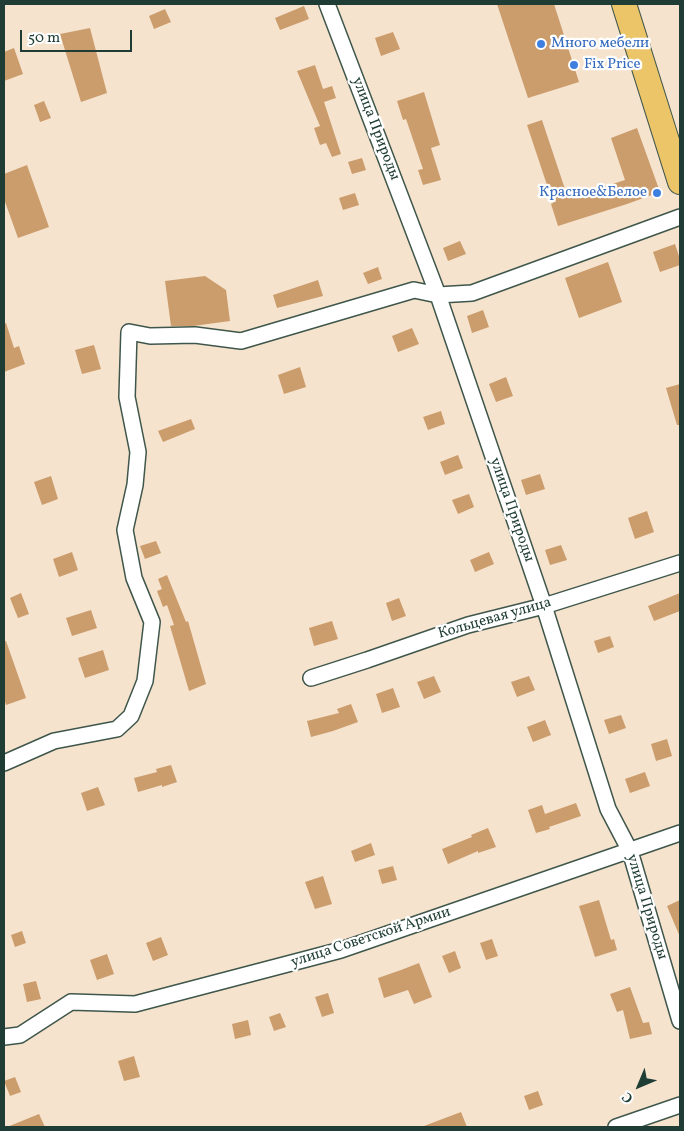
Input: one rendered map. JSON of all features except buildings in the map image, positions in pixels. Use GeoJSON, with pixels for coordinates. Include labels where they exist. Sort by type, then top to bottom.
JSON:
{"type":"FeatureCollection","features":[{"type":"Feature","properties":{"kind":"main road"},"geometry":{"type":"LineString","coordinates":[[624,4],[680,182]]}},
{"type":"Feature","properties":{"kind":"street","name":"улица Природы"},"geometry":{"type":"LineString","coordinates":[[327,4],[438,295],[544,606],[608,809],[630,851],[680,1021]]}},
{"type":"Feature","properties":{"kind":"street"},"geometry":{"type":"LineString","coordinates":[[4,762],[54,741],[117,729],[131,716],[145,681],[152,622],[134,578],[125,530],[135,485],[138,452],[127,397],[129,332],[150,336],[195,335],[241,341],[414,290],[438,295],[472,294],[680,217]]}},
{"type":"Feature","properties":{"kind":"street","name":"Кольцевая улица"},"geometry":{"type":"LineString","coordinates":[[311,678],[468,625],[544,606],[680,563]]}},
{"type":"Feature","properties":{"kind":"street","name":"улица Советской Армии"},"geometry":{"type":"LineString","coordinates":[[4,1037],[20,1036],[71,1002],[134,1004],[341,950],[680,833]]}},
{"type":"Feature","properties":{"kind":"street"},"geometry":{"type":"LineString","coordinates":[[616,1127],[680,1106]]}},
{"type":"Feature","properties":{"kind":"place","name":"Много мебели"},"geometry":{"type":"Point","coordinates":[541,44]}},
{"type":"Feature","properties":{"kind":"place","name":"Fix Price"},"geometry":{"type":"Point","coordinates":[574,65]}},
{"type":"Feature","properties":{"kind":"place","name":"Красное&Белое"},"geometry":{"type":"Point","coordinates":[657,193]}}]}
